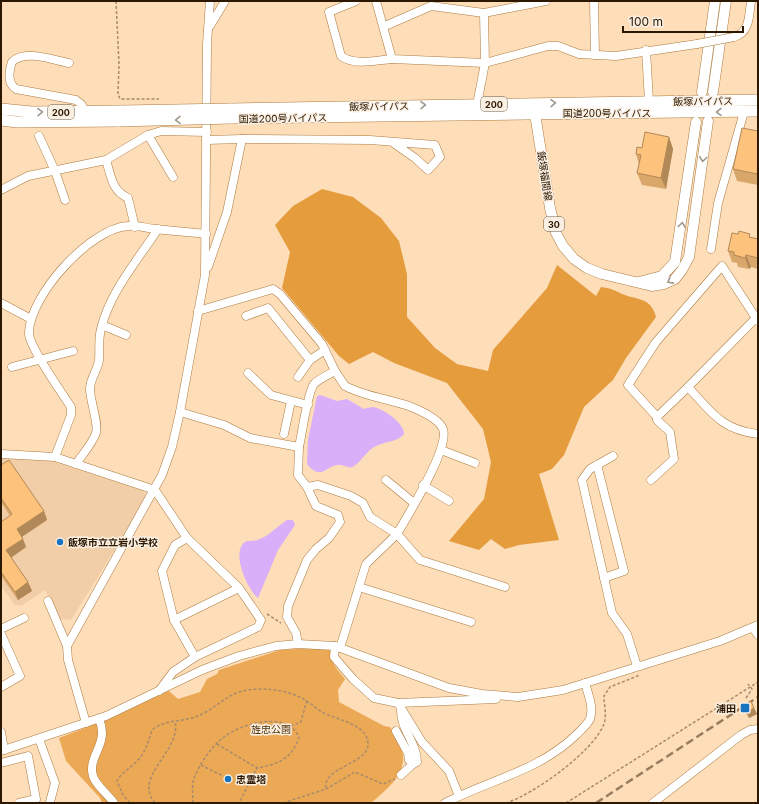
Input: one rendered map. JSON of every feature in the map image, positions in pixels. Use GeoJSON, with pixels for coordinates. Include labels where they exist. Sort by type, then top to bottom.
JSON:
{"type":"FeatureCollection","features":[{"type":"Feature","properties":{"kind":"highway","name":"飯塚バイパス"},"geometry":{"type":"LineString","coordinates":[[476,109],[649,101],[758,100]]}},
{"type":"Feature","properties":{"kind":"highway"},"geometry":{"type":"LineString","coordinates":[[1,104],[18,117]]}},
{"type":"Feature","properties":{"kind":"highway","name":"200"},"geometry":{"type":"LineString","coordinates":[[1,109],[18,117],[85,111],[120,116]]}},
{"type":"Feature","properties":{"kind":"highway","name":"国道200号バイパス"},"geometry":{"type":"LineString","coordinates":[[1,120],[18,117],[476,109],[535,114],[758,112]]}},
{"type":"Feature","properties":{"kind":"highway"},"geometry":{"type":"LineString","coordinates":[[1,124],[18,117]]}},
{"type":"Feature","properties":{"kind":"main road"},"geometry":{"type":"LineString","coordinates":[[702,92],[715,1]]}},
{"type":"Feature","properties":{"kind":"main road"},"geometry":{"type":"LineString","coordinates":[[713,92],[726,1]]}},
{"type":"Feature","properties":{"kind":"main road","name":"飯塚福間線"},"geometry":{"type":"LineString","coordinates":[[535,114],[550,208],[556,233],[563,246],[574,259],[587,268],[602,274],[652,286],[664,284],[675,279],[689,257],[708,120]]}},
{"type":"Feature","properties":{"kind":"main road","name":"飯塚福間線"},"geometry":{"type":"LineString","coordinates":[[639,282],[662,276],[675,262],[696,122]]}},
{"type":"Feature","properties":{"kind":"street"},"geometry":{"type":"LineString","coordinates":[[205,276],[206,136],[210,1]]}},
{"type":"Feature","properties":{"kind":"street"},"geometry":{"type":"LineString","coordinates":[[208,32],[220,6],[225,1]]}},
{"type":"Feature","properties":{"kind":"street"},"geometry":{"type":"LineString","coordinates":[[356,1],[329,12],[338,51],[341,56],[347,60],[392,59],[485,63],[548,46],[558,46],[579,54],[616,56],[734,37],[740,35],[745,30],[751,1]]}},
{"type":"Feature","properties":{"kind":"street"},"geometry":{"type":"LineString","coordinates":[[376,1],[392,59]]}},
{"type":"Feature","properties":{"kind":"street"},"geometry":{"type":"LineString","coordinates":[[384,26],[431,6],[484,13],[546,1]]}},
{"type":"Feature","properties":{"kind":"street"},"geometry":{"type":"LineString","coordinates":[[594,1],[595,55]]}},
{"type":"Feature","properties":{"kind":"street"},"geometry":{"type":"LineString","coordinates":[[476,109],[485,63],[484,13]]}},
{"type":"Feature","properties":{"kind":"street"},"geometry":{"type":"LineString","coordinates":[[646,50],[649,101]]}},
{"type":"Feature","properties":{"kind":"street"},"geometry":{"type":"LineString","coordinates":[[69,63],[29,56],[19,58],[12,62],[10,80],[13,87],[16,89],[76,100],[82,104],[85,111]]}},
{"type":"Feature","properties":{"kind":"street"},"geometry":{"type":"LineString","coordinates":[[711,249],[718,203],[744,112]]}},
{"type":"Feature","properties":{"kind":"street"},"geometry":{"type":"LineString","coordinates":[[1,190],[28,176],[106,160],[148,135],[161,132],[242,139],[370,140],[435,145],[440,157],[428,170],[415,158],[392,142]]}},
{"type":"Feature","properties":{"kind":"street"},"geometry":{"type":"LineString","coordinates":[[148,135],[173,176]]}},
{"type":"Feature","properties":{"kind":"street"},"geometry":{"type":"LineString","coordinates":[[39,136],[55,171],[65,200]]}},
{"type":"Feature","properties":{"kind":"street"},"geometry":{"type":"LineString","coordinates":[[67,646],[155,490],[172,447],[180,412],[205,276],[227,212],[242,139]]}},
{"type":"Feature","properties":{"kind":"street"},"geometry":{"type":"LineString","coordinates":[[106,160],[115,189],[120,195],[128,198],[134,227]]}},
{"type":"Feature","properties":{"kind":"street"},"geometry":{"type":"LineString","coordinates":[[55,457],[71,415],[71,407],[41,359],[29,335],[31,319],[48,286],[77,253],[100,236],[112,230],[128,226],[206,234]]}},
{"type":"Feature","properties":{"kind":"street"},"geometry":{"type":"LineString","coordinates":[[76,464],[96,434],[97,424],[91,402],[90,387],[93,373],[99,360],[98,345],[102,326],[113,297],[158,229]]}},
{"type":"Feature","properties":{"kind":"street"},"geometry":{"type":"LineString","coordinates":[[651,480],[674,459],[670,432],[657,420],[658,417],[628,385],[656,342],[722,266],[757,320],[658,417]]}},
{"type":"Feature","properties":{"kind":"street"},"geometry":{"type":"LineString","coordinates":[[198,311],[273,289],[280,294],[325,350],[341,383],[350,389],[410,406],[435,419],[442,428],[444,434],[441,450],[397,534],[366,564],[334,657],[353,679],[374,698],[399,705],[473,702],[564,690],[756,629]]}},
{"type":"Feature","properties":{"kind":"street"},"geometry":{"type":"LineString","coordinates":[[1,303],[31,319]]}},
{"type":"Feature","properties":{"kind":"street"},"geometry":{"type":"LineString","coordinates":[[246,316],[268,308],[310,360]]}},
{"type":"Feature","properties":{"kind":"street"},"geometry":{"type":"LineString","coordinates":[[102,326],[126,335]]}},
{"type":"Feature","properties":{"kind":"street"},"geometry":{"type":"LineString","coordinates":[[298,377],[310,360],[325,350]]}},
{"type":"Feature","properties":{"kind":"street"},"geometry":{"type":"LineString","coordinates":[[12,367],[73,351]]}},
{"type":"Feature","properties":{"kind":"street"},"geometry":{"type":"LineString","coordinates":[[298,644],[296,633],[287,617],[286,612],[307,560],[316,548],[329,538],[340,522],[338,516],[316,506],[307,487],[298,475],[299,448],[308,405],[314,385],[322,378],[335,371]]}},
{"type":"Feature","properties":{"kind":"street"},"geometry":{"type":"LineString","coordinates":[[248,373],[271,395],[308,405]]}},
{"type":"Feature","properties":{"kind":"street"},"geometry":{"type":"LineString","coordinates":[[688,387],[726,426],[736,430],[758,434]]}},
{"type":"Feature","properties":{"kind":"street"},"geometry":{"type":"LineString","coordinates":[[284,434],[291,401]]}},
{"type":"Feature","properties":{"kind":"street"},"geometry":{"type":"LineString","coordinates":[[180,412],[224,425],[250,438],[299,448]]}},
{"type":"Feature","properties":{"kind":"street"},"geometry":{"type":"LineString","coordinates":[[441,450],[475,463]]}},
{"type":"Feature","properties":{"kind":"street"},"geometry":{"type":"LineString","coordinates":[[1,454],[24,454],[55,457],[155,490],[187,538],[239,588],[256,612],[261,620],[258,627],[194,657],[173,672],[158,692]]}},
{"type":"Feature","properties":{"kind":"street"},"geometry":{"type":"LineString","coordinates":[[613,456],[590,469],[582,480],[612,614],[627,634],[637,666]]}},
{"type":"Feature","properties":{"kind":"street"},"geometry":{"type":"LineString","coordinates":[[597,465],[624,571],[604,578]]}},
{"type":"Feature","properties":{"kind":"street"},"geometry":{"type":"LineString","coordinates":[[386,480],[414,503]]}},
{"type":"Feature","properties":{"kind":"street"},"geometry":{"type":"LineString","coordinates":[[307,487],[318,485],[351,496],[362,503],[370,517],[397,534],[420,560],[505,587]]}},
{"type":"Feature","properties":{"kind":"street"},"geometry":{"type":"LineString","coordinates":[[424,485],[449,501]]}},
{"type":"Feature","properties":{"kind":"street"},"geometry":{"type":"LineString","coordinates":[[187,538],[176,545],[162,571],[174,620],[194,657]]}},
{"type":"Feature","properties":{"kind":"street"},"geometry":{"type":"LineString","coordinates":[[359,587],[471,622]]}},
{"type":"Feature","properties":{"kind":"street"},"geometry":{"type":"LineString","coordinates":[[174,620],[239,588]]}},
{"type":"Feature","properties":{"kind":"street"},"geometry":{"type":"LineString","coordinates":[[48,601],[67,646],[68,660],[86,723]]}},
{"type":"Feature","properties":{"kind":"street"},"geometry":{"type":"LineString","coordinates":[[1,629],[24,618]]}},
{"type":"Feature","properties":{"kind":"street"},"geometry":{"type":"LineString","coordinates":[[1,634],[20,676],[1,687]]}},
{"type":"Feature","properties":{"kind":"street"},"geometry":{"type":"LineString","coordinates":[[1,732],[3,751],[99,718],[158,692],[202,670],[239,656],[276,646],[298,644],[337,647],[449,688],[482,694],[518,697]]}},
{"type":"Feature","properties":{"kind":"street"},"geometry":{"type":"LineString","coordinates":[[445,803],[459,796],[526,770],[552,754],[572,739],[586,725],[590,717],[590,702],[585,683]]}},
{"type":"Feature","properties":{"kind":"street"},"geometry":{"type":"LineString","coordinates":[[399,705],[402,724],[417,755],[417,762],[402,775]]}},
{"type":"Feature","properties":{"kind":"street"},"geometry":{"type":"LineString","coordinates":[[399,705],[422,742],[449,771],[459,796]]}},
{"type":"Feature","properties":{"kind":"street"},"geometry":{"type":"LineString","coordinates":[[99,718],[103,729],[102,740],[92,768],[93,776],[114,803]]}},
{"type":"Feature","properties":{"kind":"street"},"geometry":{"type":"LineString","coordinates":[[653,803],[741,735],[750,730],[758,729]]}},
{"type":"Feature","properties":{"kind":"street"},"geometry":{"type":"LineString","coordinates":[[396,731],[408,753],[409,760],[413,764]]}},
{"type":"Feature","properties":{"kind":"street"},"geometry":{"type":"LineString","coordinates":[[39,738],[55,783],[50,802]]}},
{"type":"Feature","properties":{"kind":"street"},"geometry":{"type":"LineString","coordinates":[[1,763],[28,756],[36,799],[19,803]]}},
{"type":"Feature","properties":{"kind":"path"},"geometry":{"type":"LineString","coordinates":[[116,1],[119,64],[118,94],[120,100],[159,100]]}},
{"type":"Feature","properties":{"kind":"path"},"geometry":{"type":"LineString","coordinates":[[256,612],[262,611],[289,628],[293,627]]}},
{"type":"Feature","properties":{"kind":"path"},"geometry":{"type":"LineString","coordinates":[[566,803],[758,682]]}},
{"type":"Feature","properties":{"kind":"path"},"geometry":{"type":"LineString","coordinates":[[746,698],[752,688],[748,684]]}},
{"type":"Feature","properties":{"kind":"path"},"geometry":{"type":"LineString","coordinates":[[130,803],[118,787],[117,781],[119,777],[136,762],[146,750],[152,730],[164,724],[194,718],[209,711],[234,694],[242,691],[275,690],[287,692],[307,700],[324,714],[352,724],[366,736],[368,743],[367,749],[360,756],[327,779],[325,785],[326,789]]}},
{"type":"Feature","properties":{"kind":"path"},"geometry":{"type":"LineString","coordinates":[[291,726],[301,722],[307,700]]}},
{"type":"Feature","properties":{"kind":"path"},"geometry":{"type":"LineString","coordinates":[[154,803],[148,791],[148,784],[169,747],[177,728],[175,721]]}},
{"type":"Feature","properties":{"kind":"path"},"geometry":{"type":"LineString","coordinates":[[193,803],[192,783],[201,765],[217,744],[228,734],[249,725],[280,722],[291,726],[296,731],[299,738],[290,756],[275,764],[257,768],[217,744]]}},
{"type":"Feature","properties":{"kind":"path"},"geometry":{"type":"LineString","coordinates":[[201,765],[223,776]]}},
{"type":"Feature","properties":{"kind":"path"},"geometry":{"type":"LineString","coordinates":[[239,803],[257,768]]}},
{"type":"Feature","properties":{"kind":"path"},"geometry":{"type":"LineString","coordinates":[[283,803],[326,789],[355,772],[383,784],[402,775]]}},
{"type":"Feature","properties":{"kind":"shaded area"},"geometry":{"type":"Polygon","coordinates":[[[322,189],[353,197],[381,218],[399,241],[407,274],[407,317],[435,348],[457,364],[488,371],[493,350],[547,288],[557,265],[596,296],[601,287],[604,287],[643,300],[651,306],[656,317],[626,358],[613,380],[584,407],[564,455],[552,469],[539,474],[559,540],[519,545],[505,549],[491,539],[479,550],[449,541],[484,499],[491,462],[483,429],[447,383],[394,363],[373,352],[349,364],[339,356],[282,288],[290,252],[275,225],[293,206],[322,189]]]}},
{"type":"Feature","properties":{"kind":"shaded area"},"geometry":{"type":"Polygon","coordinates":[[[320,395],[337,401],[347,399],[364,409],[370,407],[377,408],[393,417],[401,425],[404,434],[398,439],[380,444],[373,448],[352,467],[339,465],[316,472],[307,464],[308,440],[317,396],[320,395]]]}},
{"type":"Feature","properties":{"kind":"shaded area","name":"飯塚市立立岩小学校"},"geometry":{"type":"Polygon","coordinates":[[[1,457],[51,461],[142,490],[145,494],[146,499],[71,620],[60,619],[45,590],[21,606],[15,605],[1,586],[1,457]]]}},
{"type":"Feature","properties":{"kind":"shaded area"},"geometry":{"type":"Polygon","coordinates":[[[287,520],[293,520],[295,525],[278,550],[258,598],[249,586],[242,569],[240,552],[242,545],[247,541],[253,541],[264,537],[287,520]]]}},
{"type":"Feature","properties":{"kind":"green space","name":"旌忠公園"},"geometry":{"type":"Polygon","coordinates":[[[312,648],[331,649],[330,653],[332,661],[345,679],[338,690],[339,702],[384,726],[390,727],[398,739],[402,750],[403,760],[401,769],[397,778],[390,786],[371,803],[102,803],[100,798],[66,761],[59,738],[108,719],[169,691],[178,699],[200,692],[207,679],[217,674],[219,670],[280,650],[312,648]]]}},
{"type":"Feature","properties":{"kind":"building"},"geometry":{"type":"Polygon","coordinates":[[[742,128],[758,131],[757,174],[733,169],[742,128]]]}},
{"type":"Feature","properties":{"kind":"building"},"geometry":{"type":"Polygon","coordinates":[[[645,132],[669,137],[661,178],[637,173],[641,155],[636,154],[637,147],[642,148],[645,132]]]}},
{"type":"Feature","properties":{"kind":"building"},"geometry":{"type":"Polygon","coordinates":[[[739,231],[750,234],[749,237],[758,239],[758,258],[746,255],[745,258],[734,255],[734,252],[728,251],[732,233],[738,234],[739,231]]]}},
{"type":"Feature","properties":{"kind":"building"},"geometry":{"type":"Polygon","coordinates":[[[9,460],[44,511],[17,529],[23,539],[6,550],[28,582],[15,592],[1,572],[1,522],[12,514],[1,498],[1,465],[9,460]]]}},
{"type":"Feature","properties":{"kind":"building"},"geometry":{"type":"Polygon","coordinates":[[[751,701],[754,708],[747,712],[743,706],[751,701]]]}},
{"type":"Feature","properties":{"kind":"railway"},"geometry":{"type":"LineString","coordinates":[[596,803],[758,697]]}},
{"type":"Feature","properties":{"kind":"place","name":"飯塚市立立岩小学校"},"geometry":{"type":"Point","coordinates":[60,542]}},
{"type":"Feature","properties":{"kind":"place","name":"浦田"},"geometry":{"type":"Point","coordinates":[745,708]}},
{"type":"Feature","properties":{"kind":"place","name":"忠霊塔"},"geometry":{"type":"Point","coordinates":[228,779]}}]}
